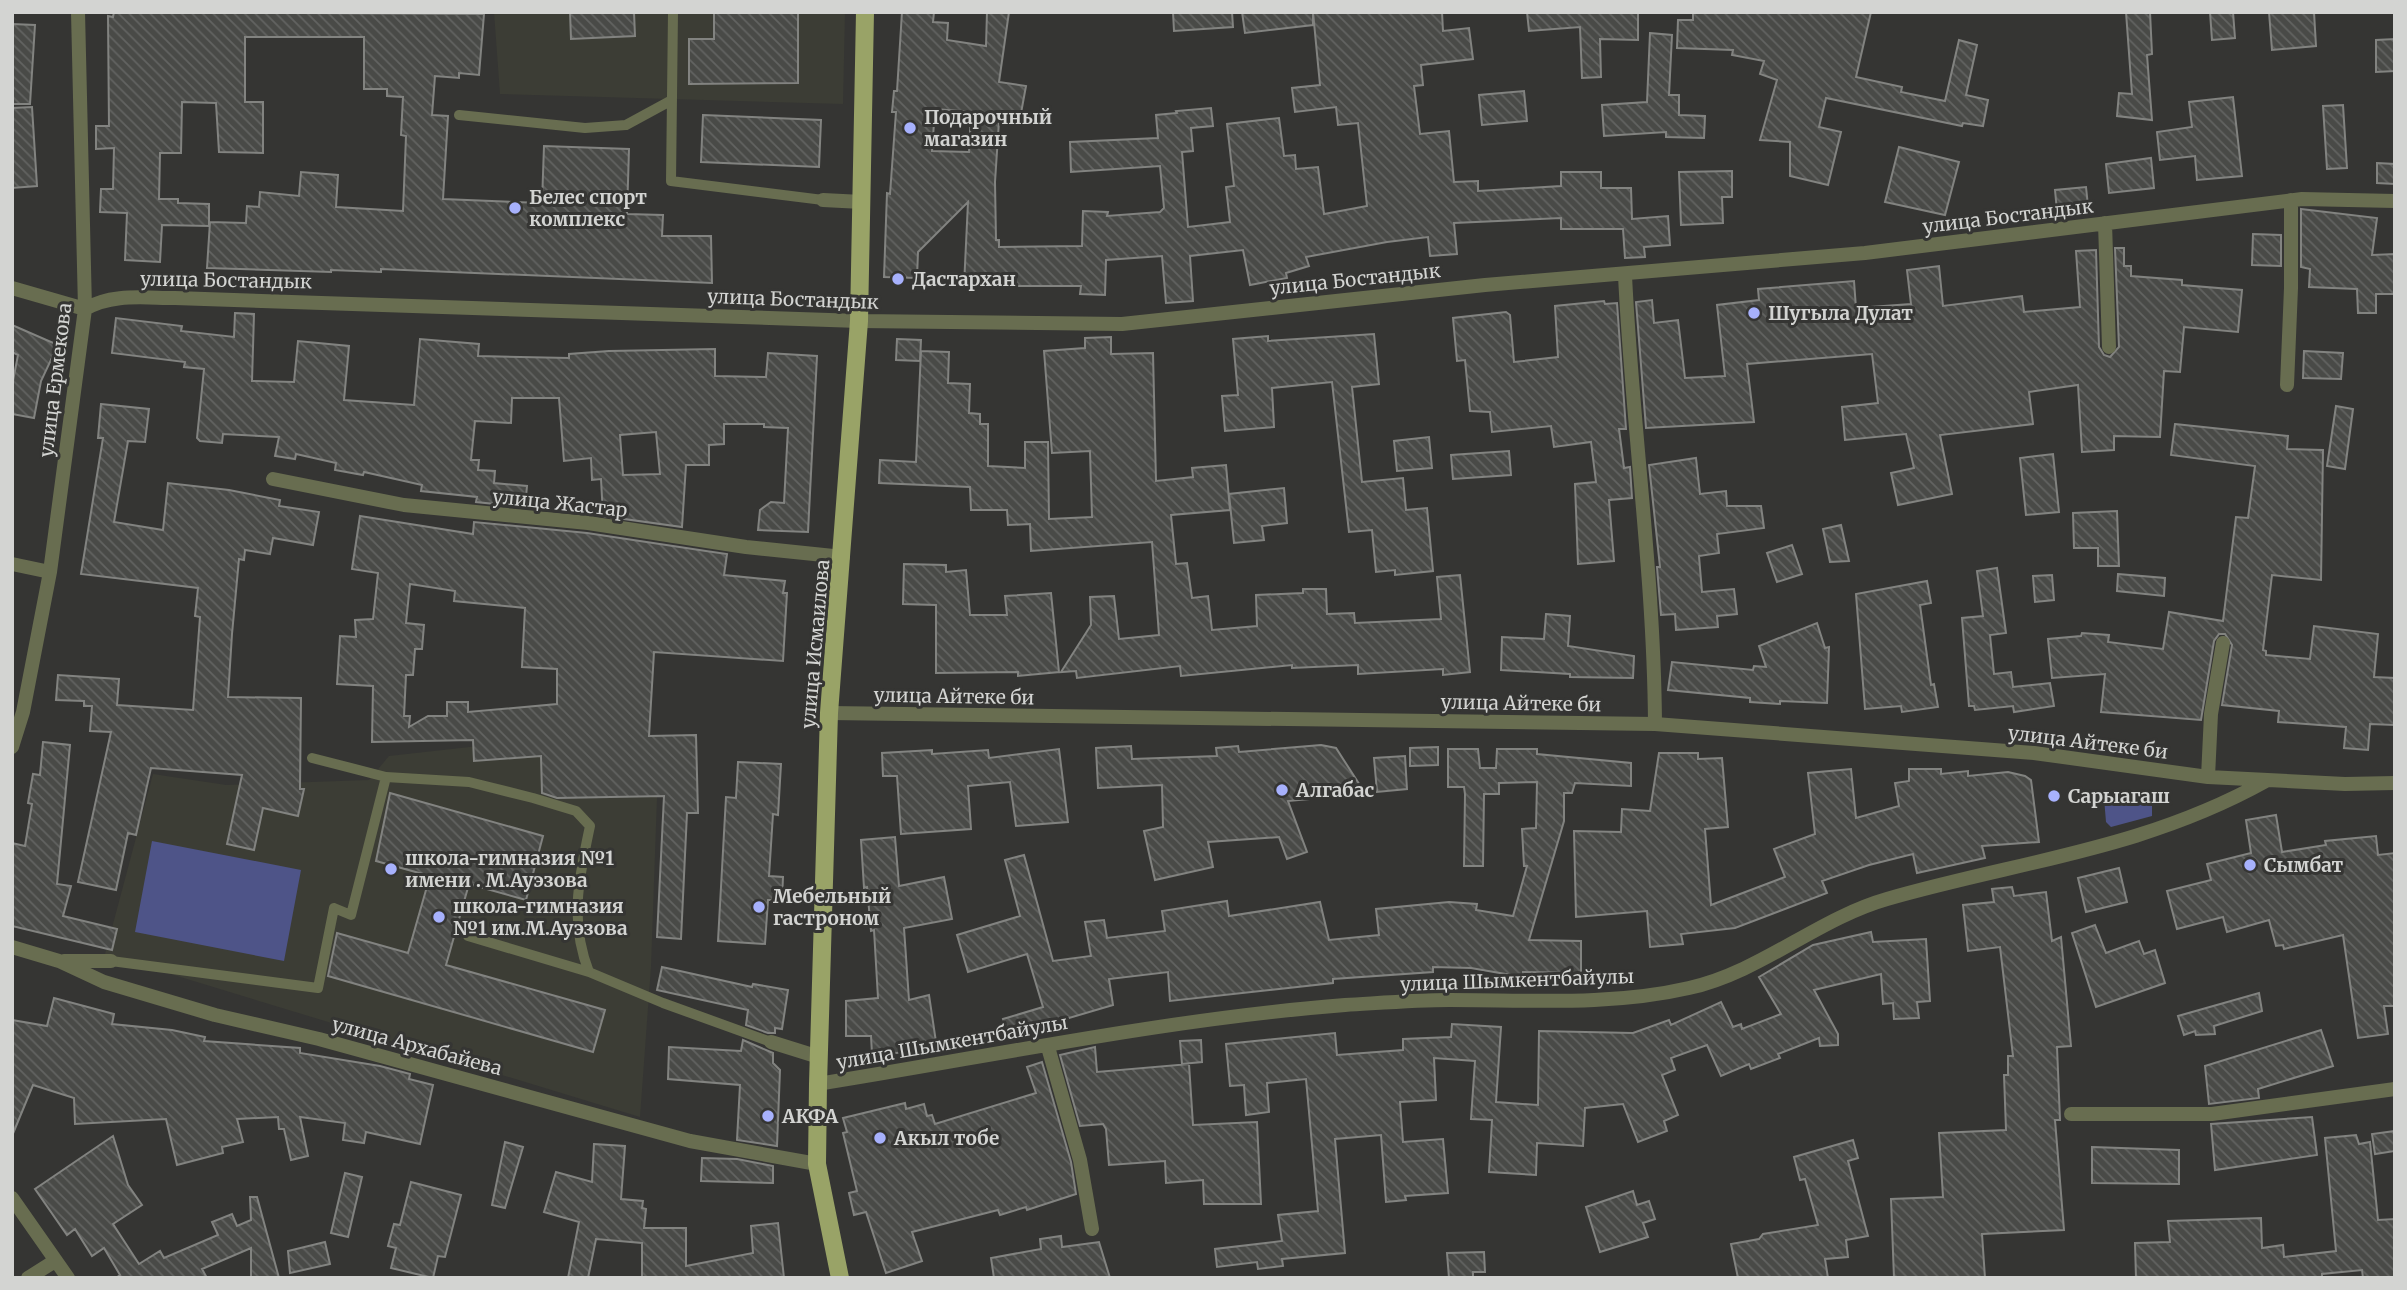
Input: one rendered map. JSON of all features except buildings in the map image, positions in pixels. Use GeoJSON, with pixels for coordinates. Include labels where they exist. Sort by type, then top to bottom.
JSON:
{"type":"FeatureCollection","features":[{"type":"Feature","properties":{"kind":"main road","name":"улица Исмаилова"},"geometry":{"type":"LineString","coordinates":[[840,1278],[817,1164],[818,1084],[829,713],[859,321],[865,12]]}},
{"type":"Feature","properties":{"kind":"street","name":"улица Ермекова"},"geometry":{"type":"LineString","coordinates":[[12,747],[50,572],[85,309],[78,12]]}},
{"type":"Feature","properties":{"kind":"street","name":"улица Бостандык"},"geometry":{"type":"LineString","coordinates":[[85,309],[100,300],[115,298],[175,298],[859,321],[1122,324],[1485,285],[1865,253],[2291,200],[2343,198],[2395,201]]}},
{"type":"Feature","properties":{"kind":"street"},"geometry":{"type":"LineString","coordinates":[[823,200],[862,202]]}},
{"type":"Feature","properties":{"kind":"street"},"geometry":{"type":"LineString","coordinates":[[2287,385],[2291,200]]}},
{"type":"Feature","properties":{"kind":"street"},"geometry":{"type":"LineString","coordinates":[[2105,223],[2109,347]]}},
{"type":"Feature","properties":{"kind":"street"},"geometry":{"type":"LineString","coordinates":[[1625,275],[1630,377],[1655,651],[1656,724]]}},
{"type":"Feature","properties":{"kind":"street"},"geometry":{"type":"LineString","coordinates":[[12,288],[85,309]]}},
{"type":"Feature","properties":{"kind":"street","name":"улица Жастар"},"geometry":{"type":"LineString","coordinates":[[273,479],[404,505],[588,523],[746,547],[843,557]]}},
{"type":"Feature","properties":{"kind":"street"},"geometry":{"type":"LineString","coordinates":[[12,564],[50,572]]}},
{"type":"Feature","properties":{"kind":"street"},"geometry":{"type":"LineString","coordinates":[[2208,777],[2211,714],[2223,643]]}},
{"type":"Feature","properties":{"kind":"street","name":"улица Айтеке би"},"geometry":{"type":"LineString","coordinates":[[829,713],[1656,724],[2034,753],[2208,777],[2345,784],[2395,783]]}},
{"type":"Feature","properties":{"kind":"street","name":"улица Шымкентбайулы"},"geometry":{"type":"LineString","coordinates":[[818,1084],[1136,1031],[1342,1005],[1446,1000],[1540,1002],[1629,998],[1692,988],[1736,973],[1837,918],[1885,899],[2139,837],[2225,804],[2267,780]]}},
{"type":"Feature","properties":{"kind":"street","name":"улица Архабайева"},"geometry":{"type":"LineString","coordinates":[[12,947],[59,961],[104,982],[215,1015],[319,1039],[690,1141],[817,1164]]}},
{"type":"Feature","properties":{"kind":"street"},"geometry":{"type":"LineString","coordinates":[[59,961],[111,961]]}},
{"type":"Feature","properties":{"kind":"street"},"geometry":{"type":"LineString","coordinates":[[771,1042],[819,1058]]}},
{"type":"Feature","properties":{"kind":"street"},"geometry":{"type":"LineString","coordinates":[[1048,1046],[1080,1160],[1092,1229]]}},
{"type":"Feature","properties":{"kind":"street"},"geometry":{"type":"LineString","coordinates":[[2071,1114],[2212,1114],[2395,1089]]}},
{"type":"Feature","properties":{"kind":"street"},"geometry":{"type":"LineString","coordinates":[[12,1198],[68,1278]]}},
{"type":"Feature","properties":{"kind":"street"},"geometry":{"type":"LineString","coordinates":[[28,1278],[55,1261]]}},
{"type":"Feature","properties":{"kind":"lane"},"geometry":{"type":"LineString","coordinates":[[673,12],[671,181],[823,200]]}},
{"type":"Feature","properties":{"kind":"lane"},"geometry":{"type":"LineString","coordinates":[[459,115],[585,128],[626,124],[672,100]]}},
{"type":"Feature","properties":{"kind":"lane"},"geometry":{"type":"LineString","coordinates":[[312,758],[386,777],[469,782],[576,811],[590,826],[576,892],[577,928],[589,972]]}},
{"type":"Feature","properties":{"kind":"lane"},"geometry":{"type":"LineString","coordinates":[[111,961],[318,988],[334,908],[351,915],[386,777]]}},
{"type":"Feature","properties":{"kind":"lane"},"geometry":{"type":"LineString","coordinates":[[468,936],[589,972],[663,1003],[771,1042]]}},
{"type":"Feature","properties":{"kind":"shaded area"},"geometry":{"type":"Polygon","coordinates":[[[494,12],[845,12],[843,104],[500,94],[494,12]]]}},
{"type":"Feature","properties":{"kind":"shaded area","name":"школа-гимназия №1 имени . М.Ауэзова"},"geometry":{"type":"Polygon","coordinates":[[[533,740],[659,741],[651,967],[640,1117],[105,954],[153,774],[226,785],[369,780],[389,756],[533,740]]]}},
{"type":"Feature","properties":{"kind":"shaded area"},"geometry":{"type":"Polygon","coordinates":[[[2111,790],[2148,795],[2152,799],[2152,816],[2111,827],[2106,822],[2104,798],[2111,790]]]}},
{"type":"Feature","properties":{"kind":"shaded area"},"geometry":{"type":"Polygon","coordinates":[[[152,841],[301,870],[284,961],[135,932],[152,841]]]}},
{"type":"Feature","properties":{"kind":"place","name":"Подарочный магазин"},"geometry":{"type":"Point","coordinates":[910,128]}},
{"type":"Feature","properties":{"kind":"place","name":"Белес спорт комплекс"},"geometry":{"type":"Point","coordinates":[515,208]}},
{"type":"Feature","properties":{"kind":"place","name":"Дастархан"},"geometry":{"type":"Point","coordinates":[898,279]}},
{"type":"Feature","properties":{"kind":"place","name":"Шугыла Дулат"},"geometry":{"type":"Point","coordinates":[1754,313]}},
{"type":"Feature","properties":{"kind":"place","name":"Алгабас"},"geometry":{"type":"Point","coordinates":[1282,790]}},
{"type":"Feature","properties":{"kind":"place","name":"Сарыагаш"},"geometry":{"type":"Point","coordinates":[2054,796]}},
{"type":"Feature","properties":{"kind":"place","name":"Сымбат"},"geometry":{"type":"Point","coordinates":[2250,865]}},
{"type":"Feature","properties":{"kind":"place","name":"школа-гимназия №1 имени . М.Ауэзова"},"geometry":{"type":"Point","coordinates":[391,869]}},
{"type":"Feature","properties":{"kind":"place","name":"Мебельный гастроном"},"geometry":{"type":"Point","coordinates":[759,907]}},
{"type":"Feature","properties":{"kind":"place","name":"школа-гимназия №1 им.М.Ауэзова"},"geometry":{"type":"Point","coordinates":[439,917]}},
{"type":"Feature","properties":{"kind":"place","name":"АКФА"},"geometry":{"type":"Point","coordinates":[768,1116]}},
{"type":"Feature","properties":{"kind":"place","name":"Акыл тобе"},"geometry":{"type":"Point","coordinates":[880,1138]}}]}
